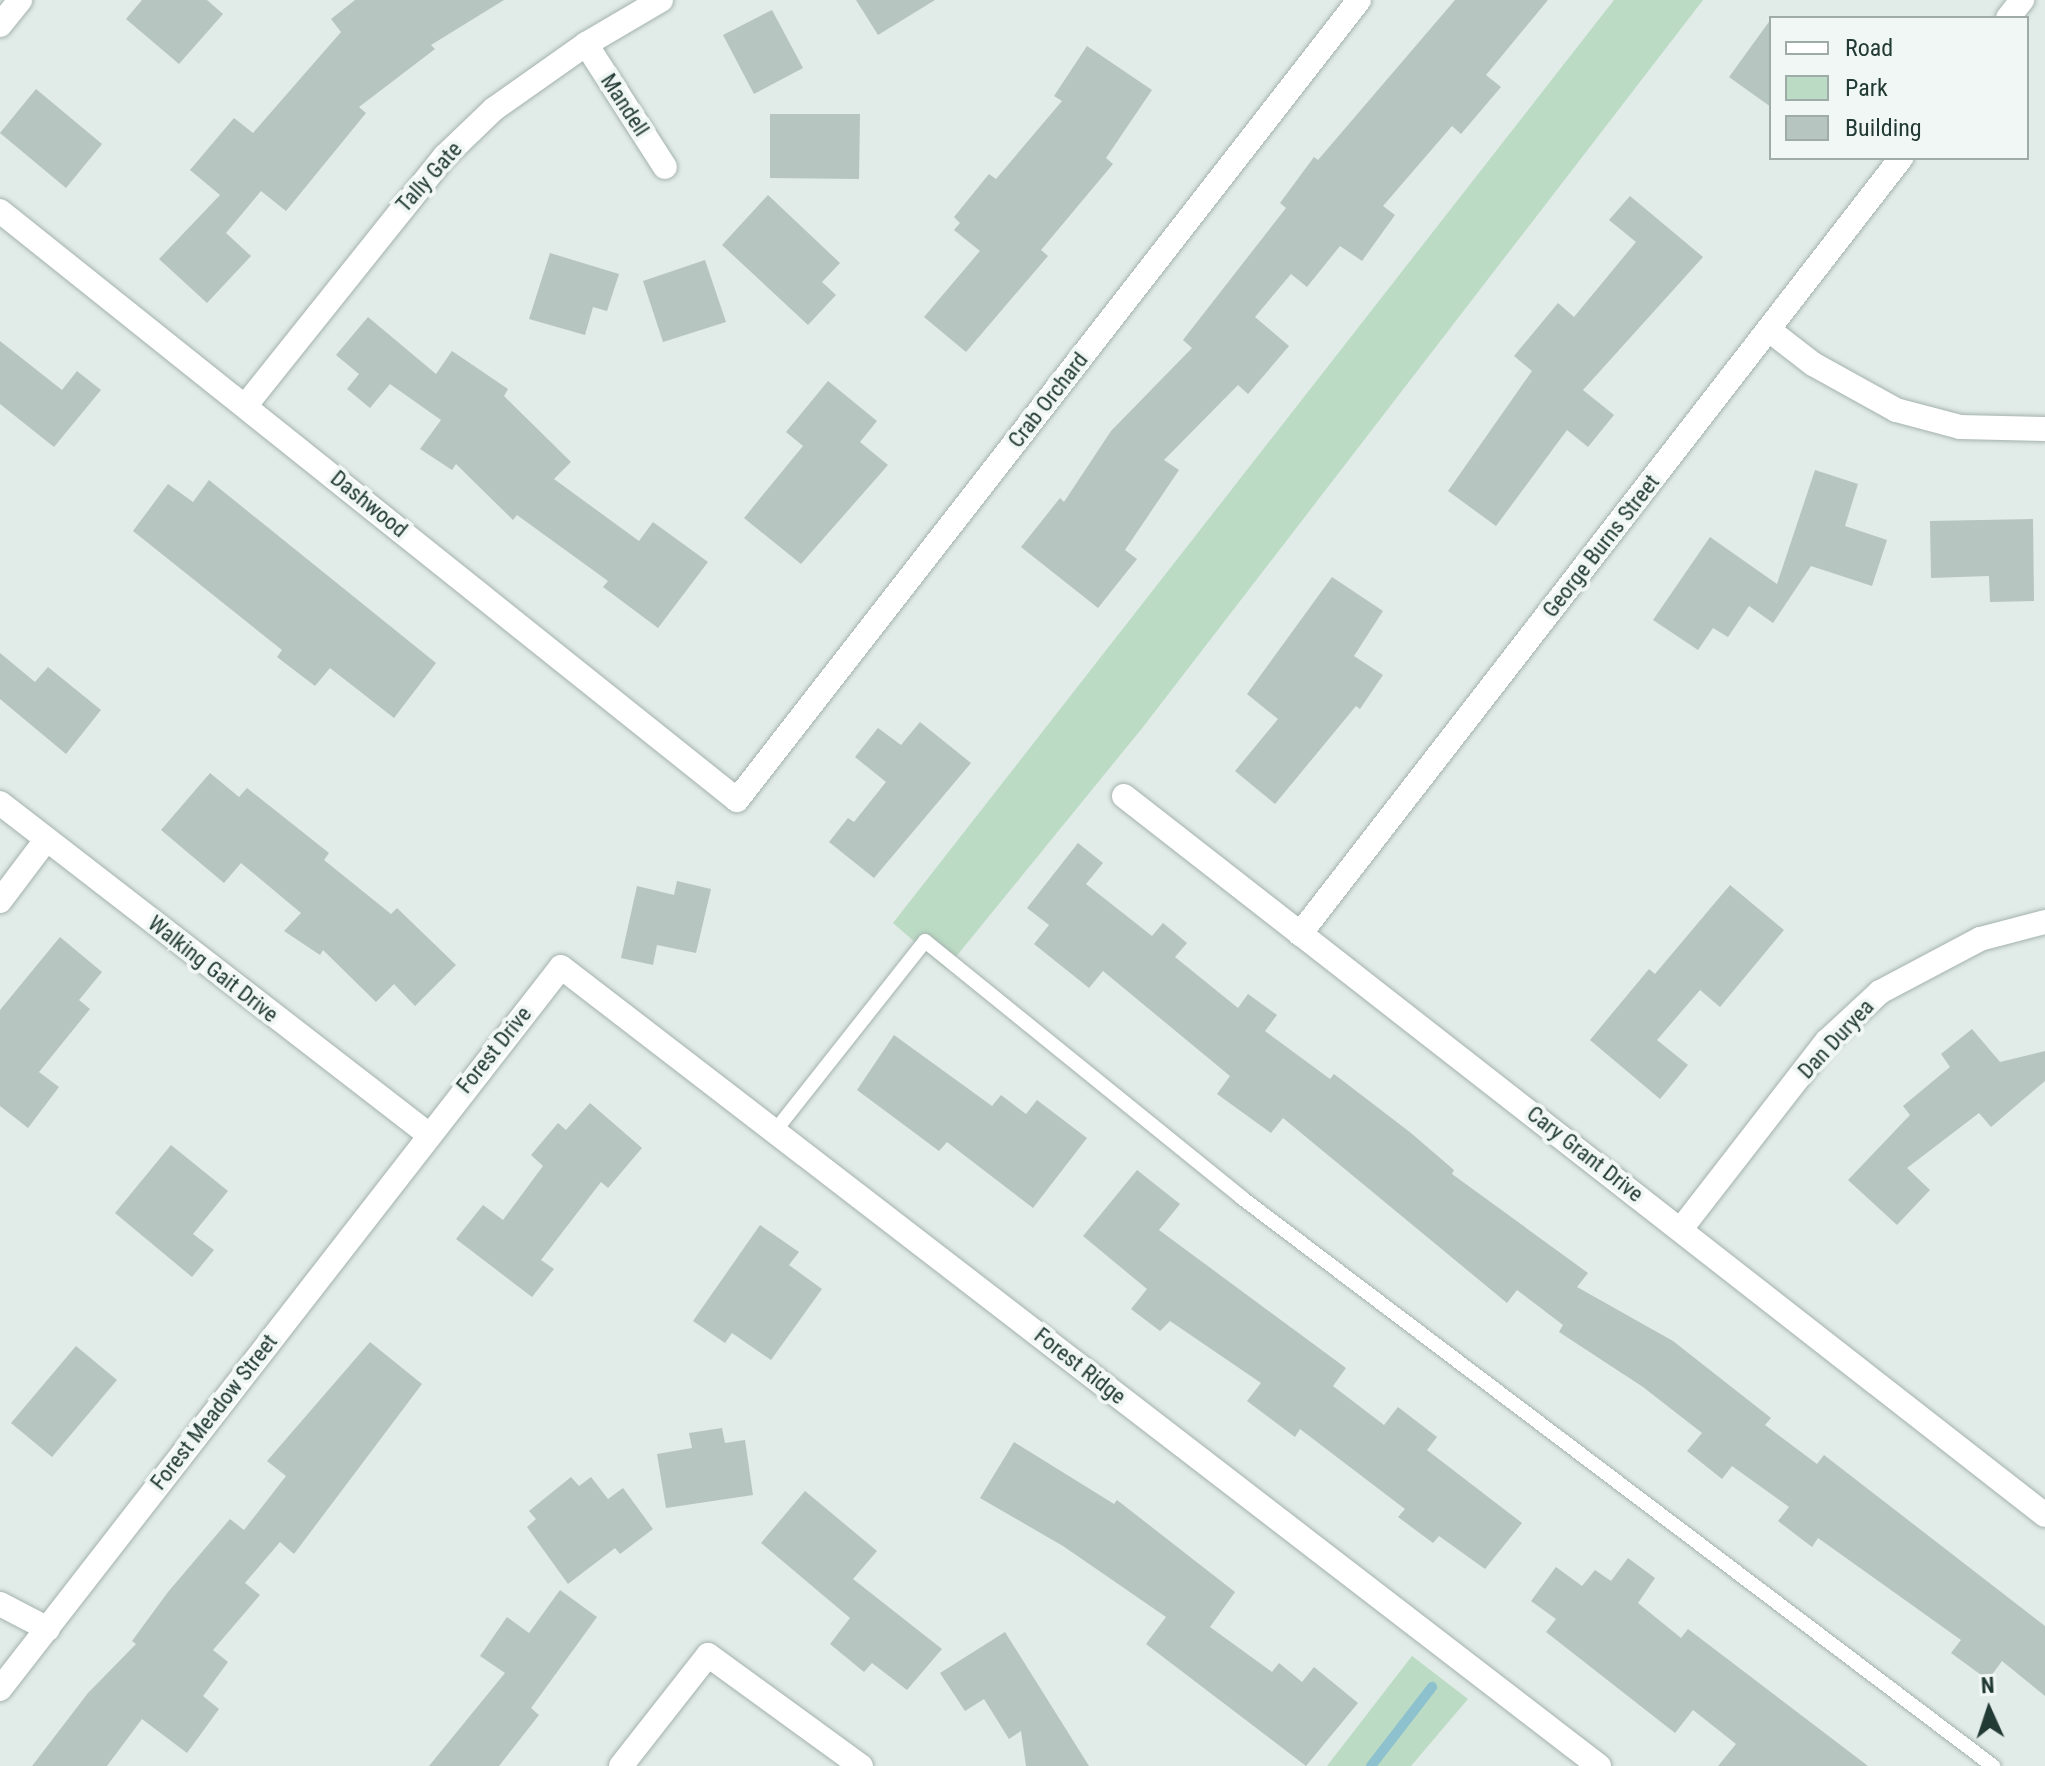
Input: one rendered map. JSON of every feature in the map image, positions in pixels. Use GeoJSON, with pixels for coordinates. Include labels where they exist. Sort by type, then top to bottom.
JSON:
{"type":"FeatureCollection","features":[{"type":"Feature","properties":{"kind":"street"},"geometry":{"type":"LineString","coordinates":[[0,25],[20,0]]}},
{"type":"Feature","properties":{"kind":"street","name":"Tally Gate"},"geometry":{"type":"LineString","coordinates":[[246,405],[445,156],[494,109],[586,44],[661,0]]}},
{"type":"Feature","properties":{"kind":"street","name":"Crab Orchard"},"geometry":{"type":"LineString","coordinates":[[737,800],[1359,0]]}},
{"type":"Feature","properties":{"kind":"street"},"geometry":{"type":"LineString","coordinates":[[2010,16],[2022,0]]}},
{"type":"Feature","properties":{"kind":"street","name":"Mandell"},"geometry":{"type":"LineString","coordinates":[[586,44],[665,167]]}},
{"type":"Feature","properties":{"kind":"street","name":"George Burns Street"},"geometry":{"type":"LineString","coordinates":[[1300,934],[1899,160]]}},
{"type":"Feature","properties":{"kind":"street","name":"Dashwood"},"geometry":{"type":"LineString","coordinates":[[0,211],[737,800]]}},
{"type":"Feature","properties":{"kind":"street"},"geometry":{"type":"LineString","coordinates":[[1769,330],[1826,372],[1896,410],[1960,427],[2045,429]]}},
{"type":"Feature","properties":{"kind":"street","name":"Cary Grant Drive"},"geometry":{"type":"LineString","coordinates":[[1124,796],[2045,1515]]}},
{"type":"Feature","properties":{"kind":"street","name":"Walking Gait Drive"},"geometry":{"type":"LineString","coordinates":[[0,803],[428,1134]]}},
{"type":"Feature","properties":{"kind":"street"},"geometry":{"type":"LineString","coordinates":[[0,901],[46,840]]}},
{"type":"Feature","properties":{"kind":"street","name":"Dan Duryea"},"geometry":{"type":"LineString","coordinates":[[1681,1229],[1827,1041],[1880,992],[1980,939],[2045,922]]}},
{"type":"Feature","properties":{"kind":"street","name":"Forest Drive"},"geometry":{"type":"LineString","coordinates":[[428,1134],[561,967]]}},
{"type":"Feature","properties":{"kind":"street","name":"Forest Ridge"},"geometry":{"type":"LineString","coordinates":[[561,967],[1599,1766]]}},
{"type":"Feature","properties":{"kind":"street","name":"Forest Meadow Street"},"geometry":{"type":"LineString","coordinates":[[0,1689],[428,1134]]}},
{"type":"Feature","properties":{"kind":"street"},"geometry":{"type":"LineString","coordinates":[[0,1604],[48,1629]]}},
{"type":"Feature","properties":{"kind":"street"},"geometry":{"type":"LineString","coordinates":[[621,1766],[708,1655],[861,1766]]}},
{"type":"Feature","properties":{"kind":"lane"},"geometry":{"type":"LineString","coordinates":[[775,1131],[925,941],[1242,1198],[1993,1766]]}},
{"type":"Feature","properties":{"kind":"green space"},"geometry":{"type":"Polygon","coordinates":[[[1614,0],[1703,0],[1143,727],[946,969],[893,923],[1614,0]]]}},
{"type":"Feature","properties":{"kind":"green space"},"geometry":{"type":"Polygon","coordinates":[[[1412,1656],[1468,1699],[1411,1766],[1327,1766],[1412,1656]]]}},
{"type":"Feature","properties":{"kind":"building"},"geometry":{"type":"Polygon","coordinates":[[[142,0],[207,0],[223,14],[179,64],[126,19],[142,0]]]}},
{"type":"Feature","properties":{"kind":"building"},"geometry":{"type":"Polygon","coordinates":[[[355,0],[504,0],[431,45],[435,49],[359,107],[366,113],[286,211],[261,191],[226,233],[251,256],[207,303],[159,259],[220,195],[190,170],[234,118],[253,133],[341,32],[331,19],[355,0]]]}},
{"type":"Feature","properties":{"kind":"building"},"geometry":{"type":"Polygon","coordinates":[[[856,0],[935,0],[878,35],[856,0]]]}},
{"type":"Feature","properties":{"kind":"building"},"geometry":{"type":"Polygon","coordinates":[[[1455,0],[1548,0],[1486,75],[1501,87],[1461,134],[1452,126],[1383,206],[1395,215],[1362,261],[1340,246],[1307,287],[1291,274],[1255,317],[1289,346],[1248,394],[1238,385],[1164,460],[1179,470],[1125,550],[1137,559],[1098,608],[1021,547],[1060,498],[1064,502],[1111,431],[1192,348],[1183,340],[1286,208],[1280,203],[1314,157],[1318,160],[1455,0]]]}},
{"type":"Feature","properties":{"kind":"building"},"geometry":{"type":"Polygon","coordinates":[[[772,10],[803,68],[754,94],[723,35],[772,10]]]}},
{"type":"Feature","properties":{"kind":"building"},"geometry":{"type":"Polygon","coordinates":[[[1769,22],[1769,106],[1729,77],[1769,22]]]}},
{"type":"Feature","properties":{"kind":"building"},"geometry":{"type":"Polygon","coordinates":[[[1087,46],[1152,90],[1106,158],[1113,164],[1041,250],[1048,256],[966,352],[924,317],[980,251],[954,230],[960,223],[954,217],[989,174],[996,179],[1062,101],[1054,96],[1087,46]]]}},
{"type":"Feature","properties":{"kind":"building"},"geometry":{"type":"Polygon","coordinates":[[[36,89],[102,144],[66,188],[0,133],[36,89]]]}},
{"type":"Feature","properties":{"kind":"building"},"geometry":{"type":"Polygon","coordinates":[[[770,114],[860,114],[859,179],[770,178],[770,114]]]}},
{"type":"Feature","properties":{"kind":"building"},"geometry":{"type":"Polygon","coordinates":[[[768,195],[840,263],[822,282],[836,295],[808,325],[722,245],[768,195]]]}},
{"type":"Feature","properties":{"kind":"building"},"geometry":{"type":"Polygon","coordinates":[[[1630,196],[1703,257],[1583,390],[1614,415],[1588,447],[1567,430],[1496,526],[1448,491],[1532,371],[1514,356],[1558,303],[1574,317],[1636,242],[1609,220],[1630,196]]]}},
{"type":"Feature","properties":{"kind":"building"},"geometry":{"type":"Polygon","coordinates":[[[550,253],[619,274],[607,311],[593,307],[585,335],[529,319],[550,253]]]}},
{"type":"Feature","properties":{"kind":"building"},"geometry":{"type":"Polygon","coordinates":[[[705,260],[726,322],[663,342],[643,281],[705,260]]]}},
{"type":"Feature","properties":{"kind":"building"},"geometry":{"type":"Polygon","coordinates":[[[368,317],[436,374],[452,351],[508,389],[504,396],[571,462],[554,479],[639,541],[653,522],[708,562],[658,628],[603,587],[608,581],[517,515],[513,520],[456,464],[452,470],[420,449],[441,420],[390,384],[370,408],[347,389],[359,374],[336,355],[368,317]]]}},
{"type":"Feature","properties":{"kind":"building"},"geometry":{"type":"Polygon","coordinates":[[[0,341],[62,390],[77,371],[101,390],[54,447],[0,404],[0,341]]]}},
{"type":"Feature","properties":{"kind":"building"},"geometry":{"type":"Polygon","coordinates":[[[828,381],[877,421],[860,442],[888,465],[801,564],[744,518],[803,446],[786,432],[828,381]]]}},
{"type":"Feature","properties":{"kind":"building"},"geometry":{"type":"Polygon","coordinates":[[[1815,470],[1858,484],[1845,526],[1887,540],[1872,586],[1811,566],[1773,623],[1749,606],[1728,637],[1713,628],[1698,650],[1653,620],[1710,537],[1777,584],[1815,470]]]}},
{"type":"Feature","properties":{"kind":"building"},"geometry":{"type":"Polygon","coordinates":[[[209,480],[436,663],[394,718],[330,668],[315,686],[277,657],[282,650],[133,531],[168,484],[193,502],[209,480]]]}},
{"type":"Feature","properties":{"kind":"building"},"geometry":{"type":"Polygon","coordinates":[[[2033,519],[2034,601],[1990,602],[1989,576],[1931,578],[1930,521],[2033,519]]]}},
{"type":"Feature","properties":{"kind":"building"},"geometry":{"type":"Polygon","coordinates":[[[1332,577],[1383,611],[1354,656],[1383,675],[1360,709],[1356,706],[1275,804],[1235,771],[1278,719],[1247,694],[1332,577]]]}},
{"type":"Feature","properties":{"kind":"building"},"geometry":{"type":"Polygon","coordinates":[[[0,653],[35,682],[48,667],[101,710],[66,754],[0,699],[0,653]]]}},
{"type":"Feature","properties":{"kind":"building"},"geometry":{"type":"Polygon","coordinates":[[[920,722],[971,763],[874,878],[829,842],[848,818],[854,822],[886,782],[855,757],[878,728],[901,745],[920,722]]]}},
{"type":"Feature","properties":{"kind":"building"},"geometry":{"type":"Polygon","coordinates":[[[210,773],[239,797],[247,788],[329,853],[324,860],[391,914],[397,908],[456,965],[415,1006],[394,984],[376,1002],[323,950],[320,955],[284,931],[301,913],[241,863],[224,883],[161,830],[210,773]]]}},
{"type":"Feature","properties":{"kind":"building"},"geometry":{"type":"Polygon","coordinates":[[[1078,843],[1103,863],[1086,884],[1152,936],[1163,923],[1187,943],[1175,957],[1238,1008],[1248,994],[1277,1015],[1265,1031],[1330,1079],[1334,1074],[1411,1133],[1454,1170],[1452,1174],[1588,1273],[1577,1287],[1673,1341],[1771,1418],[1765,1425],[1817,1464],[1824,1455],[2045,1626],[2045,1696],[2002,1661],[1988,1680],[1951,1653],[1961,1640],[1818,1538],[1812,1547],[1778,1521],[1789,1507],[1732,1466],[1722,1479],[1687,1451],[1702,1433],[1643,1387],[1559,1332],[1563,1325],[1517,1290],[1507,1303],[1283,1118],[1271,1133],[1217,1094],[1230,1076],[1103,971],[1089,988],[1034,944],[1049,925],[1027,908],[1078,843]]]}},
{"type":"Feature","properties":{"kind":"building"},"geometry":{"type":"Polygon","coordinates":[[[677,881],[711,889],[696,953],[657,945],[653,965],[621,958],[637,886],[674,895],[677,881]]]}},
{"type":"Feature","properties":{"kind":"building"},"geometry":{"type":"Polygon","coordinates":[[[1730,885],[1784,930],[1720,1007],[1700,990],[1657,1040],[1688,1065],[1660,1099],[1590,1040],[1649,969],[1655,974],[1730,885]]]}},
{"type":"Feature","properties":{"kind":"building"},"geometry":{"type":"Polygon","coordinates":[[[60,937],[102,972],[79,1000],[90,1009],[39,1072],[59,1087],[28,1128],[0,1106],[0,1010],[60,937]]]}},
{"type":"Feature","properties":{"kind":"building"},"geometry":{"type":"Polygon","coordinates":[[[1972,1029],[2000,1062],[2045,1051],[2045,1081],[1991,1127],[1979,1113],[1907,1168],[1930,1190],[1897,1225],[1848,1180],[1910,1115],[1903,1106],[1950,1067],[1941,1054],[1972,1029]]]}},
{"type":"Feature","properties":{"kind":"building"},"geometry":{"type":"Polygon","coordinates":[[[894,1035],[992,1106],[1001,1095],[1026,1114],[1037,1100],[1087,1138],[1033,1208],[947,1142],[939,1151],[857,1090],[894,1035]]]}},
{"type":"Feature","properties":{"kind":"building"},"geometry":{"type":"Polygon","coordinates":[[[590,1103],[642,1148],[608,1188],[601,1182],[541,1260],[554,1269],[532,1297],[456,1239],[483,1205],[503,1220],[543,1166],[531,1155],[558,1123],[566,1130],[590,1103]]]}},
{"type":"Feature","properties":{"kind":"building"},"geometry":{"type":"Polygon","coordinates":[[[171,1145],[228,1191],[193,1234],[214,1250],[192,1277],[115,1213],[171,1145]]]}},
{"type":"Feature","properties":{"kind":"building"},"geometry":{"type":"Polygon","coordinates":[[[1137,1170],[1180,1204],[1159,1230],[1346,1368],[1333,1386],[1384,1425],[1398,1407],[1437,1437],[1427,1450],[1522,1523],[1485,1569],[1439,1536],[1433,1543],[1398,1517],[1405,1509],[1300,1429],[1295,1437],[1247,1401],[1261,1383],[1170,1321],[1160,1331],[1131,1309],[1147,1289],[1083,1236],[1137,1170]]]}},
{"type":"Feature","properties":{"kind":"building"},"geometry":{"type":"Polygon","coordinates":[[[760,1225],[799,1252],[789,1265],[822,1289],[771,1360],[732,1333],[725,1343],[693,1321],[760,1225]]]}},
{"type":"Feature","properties":{"kind":"building"},"geometry":{"type":"Polygon","coordinates":[[[370,1342],[422,1384],[294,1554],[280,1542],[245,1583],[260,1595],[213,1650],[228,1662],[203,1696],[219,1709],[187,1753],[142,1719],[107,1766],[32,1766],[88,1693],[136,1644],[132,1641],[168,1592],[230,1519],[244,1530],[286,1476],[267,1461],[370,1342]]]}},
{"type":"Feature","properties":{"kind":"building"},"geometry":{"type":"Polygon","coordinates":[[[76,1346],[117,1380],[52,1457],[11,1423],[76,1346]]]}},
{"type":"Feature","properties":{"kind":"building"},"geometry":{"type":"Polygon","coordinates":[[[722,1428],[725,1443],[745,1440],[753,1495],[666,1508],[657,1454],[692,1448],[689,1433],[722,1428]]]}},
{"type":"Feature","properties":{"kind":"building"},"geometry":{"type":"Polygon","coordinates":[[[1014,1442],[1114,1504],[1117,1500],[1235,1592],[1210,1627],[1272,1672],[1279,1663],[1302,1682],[1314,1667],[1358,1703],[1306,1766],[1146,1644],[1166,1617],[1063,1546],[980,1498],[1014,1442]]]}},
{"type":"Feature","properties":{"kind":"building"},"geometry":{"type":"Polygon","coordinates":[[[571,1477],[579,1486],[591,1477],[608,1499],[623,1488],[653,1529],[620,1554],[615,1548],[568,1584],[527,1527],[536,1519],[529,1511],[571,1477]]]}},
{"type":"Feature","properties":{"kind":"building"},"geometry":{"type":"Polygon","coordinates":[[[805,1491],[877,1551],[853,1579],[942,1649],[907,1690],[872,1663],[864,1672],[830,1644],[850,1618],[761,1543],[805,1491]]]}},
{"type":"Feature","properties":{"kind":"building"},"geometry":{"type":"Polygon","coordinates":[[[1628,1558],[1655,1578],[1638,1603],[1681,1638],[1688,1629],[1868,1766],[1718,1766],[1736,1744],[1693,1710],[1675,1733],[1546,1632],[1556,1619],[1531,1601],[1556,1567],[1582,1586],[1595,1570],[1611,1581],[1628,1558]]]}},
{"type":"Feature","properties":{"kind":"building"},"geometry":{"type":"Polygon","coordinates":[[[560,1590],[597,1617],[531,1708],[539,1715],[499,1766],[429,1766],[505,1673],[480,1656],[507,1617],[529,1633],[560,1590]]]}},
{"type":"Feature","properties":{"kind":"building"},"geometry":{"type":"Polygon","coordinates":[[[1005,1632],[1089,1766],[1026,1766],[1021,1731],[1009,1739],[984,1699],[965,1711],[940,1673],[1005,1632]]]}},
{"type":"Feature","properties":{"kind":"waterway"},"geometry":{"type":"LineString","coordinates":[[1371,1766],[1432,1687]]}}]}
